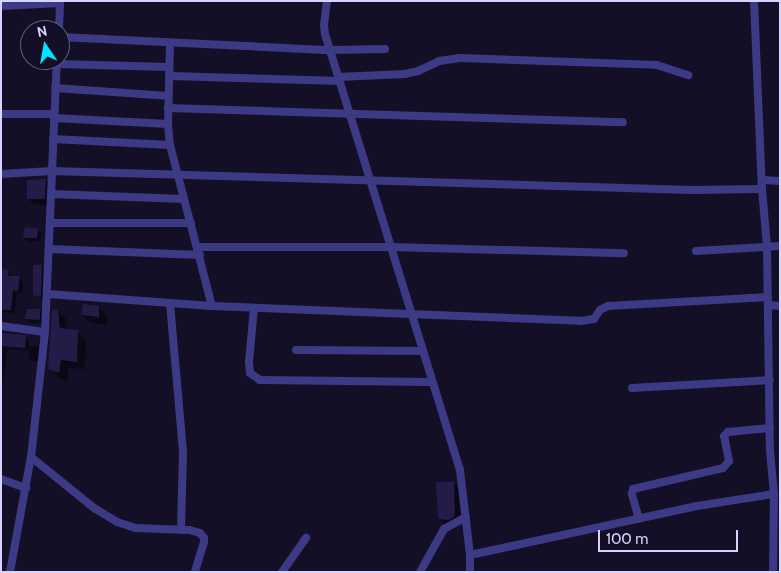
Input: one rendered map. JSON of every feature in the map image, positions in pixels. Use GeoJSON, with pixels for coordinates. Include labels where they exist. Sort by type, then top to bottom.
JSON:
{"type":"FeatureCollection","features":[{"type":"Feature","properties":{"kind":"street"},"geometry":{"type":"LineString","coordinates":[[327,1],[324,25],[330,50],[431,382],[460,470],[470,555],[470,572]]}},
{"type":"Feature","properties":{"kind":"street"},"geometry":{"type":"LineString","coordinates":[[754,1],[762,189],[767,246],[770,451],[774,494],[774,572]]}},
{"type":"Feature","properties":{"kind":"street"},"geometry":{"type":"LineString","coordinates":[[1,6],[60,2],[59,20]]}},
{"type":"Feature","properties":{"kind":"street"},"geometry":{"type":"LineString","coordinates":[[70,38],[330,50],[385,49]]}},
{"type":"Feature","properties":{"kind":"street"},"geometry":{"type":"LineString","coordinates":[[170,43],[168,96],[170,145],[212,306]]}},
{"type":"Feature","properties":{"kind":"street"},"geometry":{"type":"LineString","coordinates":[[169,76],[339,79],[405,74],[418,71],[439,61],[460,58],[649,64],[688,75]]}},
{"type":"Feature","properties":{"kind":"street"},"geometry":{"type":"LineString","coordinates":[[70,63],[169,67]]}},
{"type":"Feature","properties":{"kind":"street"},"geometry":{"type":"LineString","coordinates":[[10,572],[31,457],[48,294],[57,70]]}},
{"type":"Feature","properties":{"kind":"street"},"geometry":{"type":"LineString","coordinates":[[56,88],[168,96]]}},
{"type":"Feature","properties":{"kind":"street"},"geometry":{"type":"LineString","coordinates":[[168,108],[624,122]]}},
{"type":"Feature","properties":{"kind":"street"},"geometry":{"type":"LineString","coordinates":[[1,114],[168,124]]}},
{"type":"Feature","properties":{"kind":"street"},"geometry":{"type":"LineString","coordinates":[[53,139],[170,145]]}},
{"type":"Feature","properties":{"kind":"street"},"geometry":{"type":"LineString","coordinates":[[1,174],[52,171],[691,190],[762,189]]}},
{"type":"Feature","properties":{"kind":"street"},"geometry":{"type":"LineString","coordinates":[[762,180],[780,181]]}},
{"type":"Feature","properties":{"kind":"street"},"geometry":{"type":"LineString","coordinates":[[51,194],[184,199]]}},
{"type":"Feature","properties":{"kind":"street"},"geometry":{"type":"LineString","coordinates":[[50,223],[191,223]]}},
{"type":"Feature","properties":{"kind":"street"},"geometry":{"type":"LineString","coordinates":[[696,251],[780,246]]}},
{"type":"Feature","properties":{"kind":"street"},"geometry":{"type":"LineString","coordinates":[[49,249],[198,251],[390,247],[624,253]]}},
{"type":"Feature","properties":{"kind":"street"},"geometry":{"type":"LineString","coordinates":[[48,294],[212,306],[581,321],[594,319],[600,310],[608,306],[768,301],[780,306]]}},
{"type":"Feature","properties":{"kind":"street"},"geometry":{"type":"LineString","coordinates":[[170,303],[183,459],[181,530]]}},
{"type":"Feature","properties":{"kind":"street"},"geometry":{"type":"LineString","coordinates":[[254,308],[249,362],[250,373],[260,380],[431,382]]}},
{"type":"Feature","properties":{"kind":"street"},"geometry":{"type":"LineString","coordinates":[[1,326],[44,332]]}},
{"type":"Feature","properties":{"kind":"street"},"geometry":{"type":"LineString","coordinates":[[296,350],[423,351]]}},
{"type":"Feature","properties":{"kind":"street"},"geometry":{"type":"LineString","coordinates":[[632,388],[770,380]]}},
{"type":"Feature","properties":{"kind":"street"},"geometry":{"type":"LineString","coordinates":[[639,519],[632,494],[634,489],[723,468],[729,461],[724,436],[728,432],[770,428]]}},
{"type":"Feature","properties":{"kind":"street"},"geometry":{"type":"LineString","coordinates":[[770,451],[780,452]]}},
{"type":"Feature","properties":{"kind":"street"},"geometry":{"type":"LineString","coordinates":[[31,457],[94,508],[117,522],[136,528],[195,530],[204,538],[194,572]]}},
{"type":"Feature","properties":{"kind":"street"},"geometry":{"type":"LineString","coordinates":[[1,479],[26,488]]}},
{"type":"Feature","properties":{"kind":"street"},"geometry":{"type":"LineString","coordinates":[[470,555],[698,506],[774,494]]}},
{"type":"Feature","properties":{"kind":"street"},"geometry":{"type":"LineString","coordinates":[[420,572],[444,529],[466,517]]}},
{"type":"Feature","properties":{"kind":"street"},"geometry":{"type":"LineString","coordinates":[[282,572],[306,538]]}},
{"type":"Feature","properties":{"kind":"building"},"geometry":{"type":"Polygon","coordinates":[[[46,179],[45,199],[27,199],[27,180],[46,179]]]}},
{"type":"Feature","properties":{"kind":"building"},"geometry":{"type":"Polygon","coordinates":[[[25,227],[38,229],[37,238],[23,238],[25,227]]]}},
{"type":"Feature","properties":{"kind":"building"},"geometry":{"type":"Polygon","coordinates":[[[33,265],[42,265],[41,297],[33,295],[33,265]]]}},
{"type":"Feature","properties":{"kind":"building"},"geometry":{"type":"Polygon","coordinates":[[[1,269],[9,270],[8,276],[20,276],[18,291],[13,290],[11,310],[1,310],[1,269]]]}},
{"type":"Feature","properties":{"kind":"building"},"geometry":{"type":"Polygon","coordinates":[[[83,304],[99,306],[99,317],[81,315],[83,304]]]}},
{"type":"Feature","properties":{"kind":"building"},"geometry":{"type":"Polygon","coordinates":[[[27,309],[40,309],[40,320],[25,319],[27,309]]]}},
{"type":"Feature","properties":{"kind":"building"},"geometry":{"type":"Polygon","coordinates":[[[52,310],[58,310],[60,328],[78,330],[77,362],[61,360],[59,373],[48,369],[52,310]]]}},
{"type":"Feature","properties":{"kind":"building"},"geometry":{"type":"Polygon","coordinates":[[[1,333],[26,335],[25,348],[1,346],[1,333]]]}},
{"type":"Feature","properties":{"kind":"building"},"geometry":{"type":"Polygon","coordinates":[[[436,482],[454,482],[455,516],[449,520],[438,519],[436,482]]]}}]}
